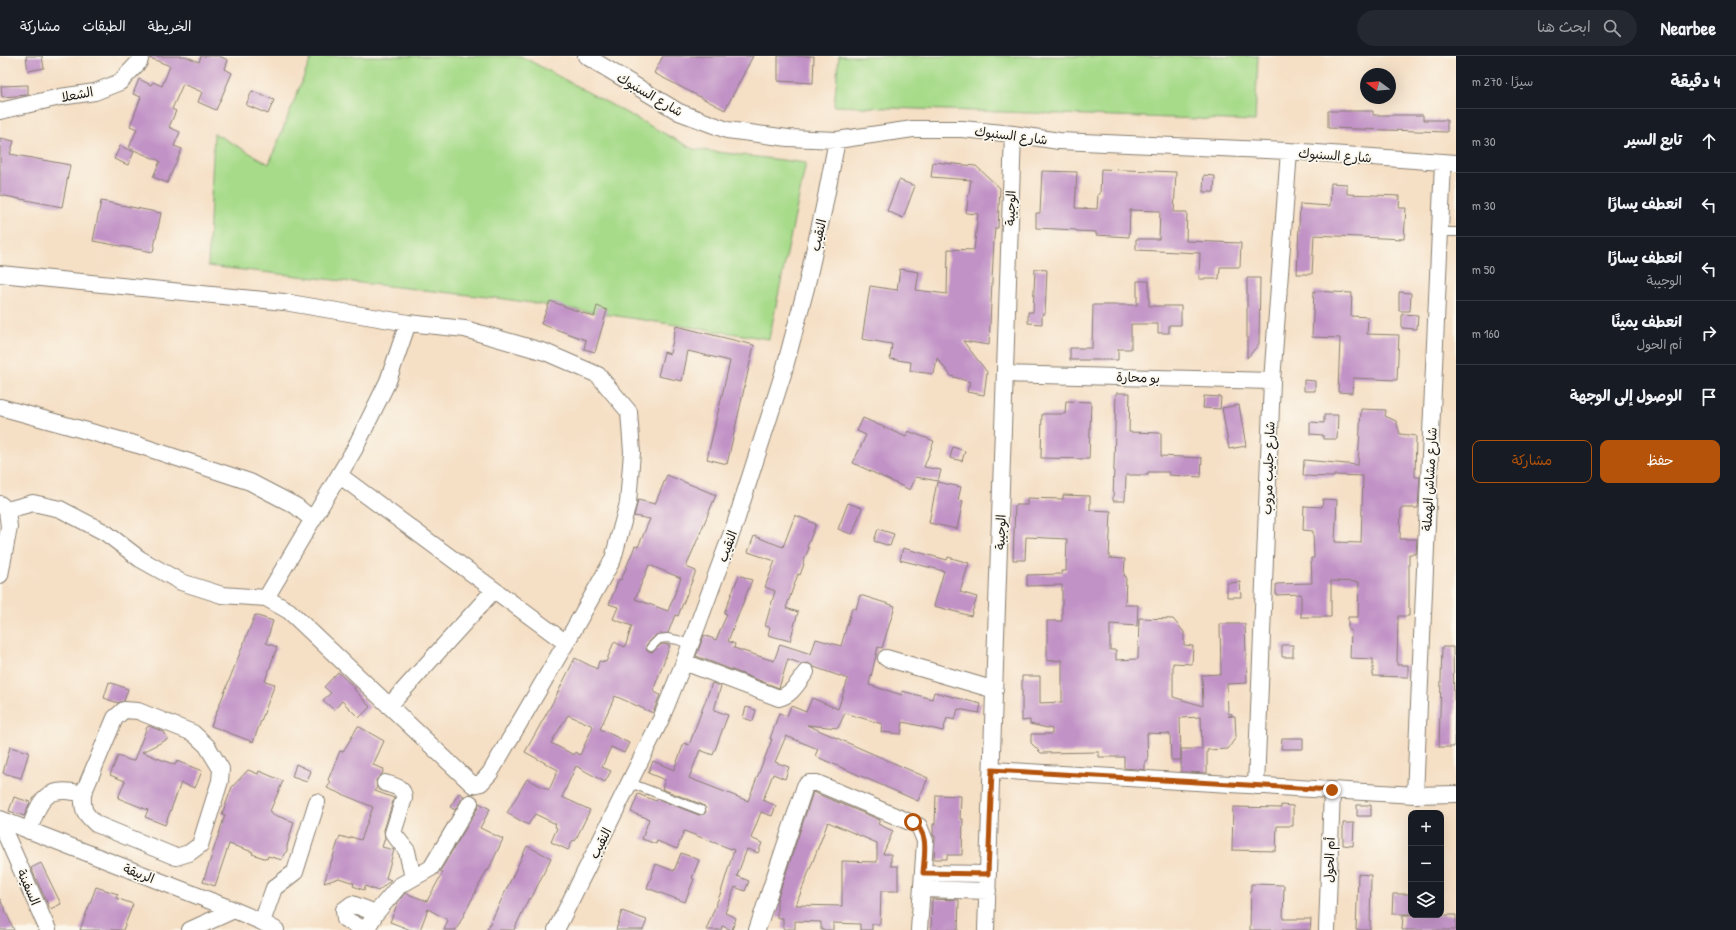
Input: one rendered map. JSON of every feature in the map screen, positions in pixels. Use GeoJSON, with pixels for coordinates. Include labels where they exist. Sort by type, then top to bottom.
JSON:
{"type":"FeatureCollection","features":[{"type":"Feature","properties":{"kind":"street","name":"الشعلا"},"geometry":{"type":"LineString","coordinates":[[0,111],[60,97],[95,92],[120,82],[139,62],[141,56]]}},
{"type":"Feature","properties":{"kind":"street","name":"شارع السنبوك"},"geometry":{"type":"LineString","coordinates":[[586,56],[679,112],[727,130],[788,138],[838,140],[913,129],[962,129],[1013,134],[1059,141],[1289,151],[1449,163]]}},
{"type":"Feature","properties":{"kind":"street","name":"الوجيبة"},"geometry":{"type":"LineString","coordinates":[[986,930],[1013,134]]}},
{"type":"Feature","properties":{"kind":"street","name":"النقيب"},"geometry":{"type":"LineString","coordinates":[[556,930],[661,719],[684,662],[735,524],[783,374],[806,288],[838,140]]}},
{"type":"Feature","properties":{"kind":"street","name":"شارع جليب مروب"},"geometry":{"type":"LineString","coordinates":[[1256,786],[1272,381],[1289,151]]}},
{"type":"Feature","properties":{"kind":"street","name":"شارع مشاش الهملة"},"geometry":{"type":"LineString","coordinates":[[1415,795],[1440,232],[1449,163]]}},
{"type":"Feature","properties":{"kind":"street"},"geometry":{"type":"LineString","coordinates":[[0,274],[284,302],[408,323],[464,329],[545,352],[598,375],[629,412],[632,452],[628,503],[613,559],[490,773],[481,783],[473,784],[289,611],[266,598],[222,595],[181,582],[140,558],[106,533],[60,509],[33,504],[3,507],[9,527],[0,575]]}},
{"type":"Feature","properties":{"kind":"street"},"geometry":{"type":"LineString","coordinates":[[266,598],[354,450],[388,381],[408,323]]}},
{"type":"Feature","properties":{"kind":"street","name":"بو محارة"},"geometry":{"type":"LineString","coordinates":[[1005,374],[1272,381]]}},
{"type":"Feature","properties":{"kind":"street"},"geometry":{"type":"LineString","coordinates":[[0,407],[138,445],[250,482],[296,506],[313,520]]}},
{"type":"Feature","properties":{"kind":"street"},"geometry":{"type":"LineString","coordinates":[[339,475],[566,643]]}},
{"type":"Feature","properties":{"kind":"street"},"geometry":{"type":"LineString","coordinates":[[389,706],[494,590]]}},
{"type":"Feature","properties":{"kind":"street"},"geometry":{"type":"LineString","coordinates":[[886,658],[994,690]]}},
{"type":"Feature","properties":{"kind":"street"},"geometry":{"type":"LineString","coordinates":[[684,662],[779,698],[786,697],[806,672]]}},
{"type":"Feature","properties":{"kind":"street"},"geometry":{"type":"LineString","coordinates":[[124,710],[138,711],[193,733],[207,746],[221,769],[220,781],[200,845],[190,853],[176,857],[96,824],[86,815],[82,806],[83,794],[115,718],[124,710]]}},
{"type":"Feature","properties":{"kind":"street"},"geometry":{"type":"LineString","coordinates":[[992,770],[1415,795],[1456,794]]}},
{"type":"Feature","properties":{"kind":"street"},"geometry":{"type":"LineString","coordinates":[[385,783],[399,788],[403,792],[404,798],[393,833],[407,851],[413,878]]}},
{"type":"Feature","properties":{"kind":"street"},"geometry":{"type":"LineString","coordinates":[[757,930],[805,786],[809,783],[817,783],[919,826],[925,841],[919,930]]}},
{"type":"Feature","properties":{"kind":"street","name":"أم الحول"},"geometry":{"type":"LineString","coordinates":[[1327,930],[1332,790]]}},
{"type":"Feature","properties":{"kind":"street"},"geometry":{"type":"LineString","coordinates":[[29,830],[42,799],[55,791],[76,792],[83,794]]}},
{"type":"Feature","properties":{"kind":"street"},"geometry":{"type":"LineString","coordinates":[[262,922],[274,888],[295,872],[317,802]]}},
{"type":"Feature","properties":{"kind":"street"},"geometry":{"type":"LineString","coordinates":[[376,913],[352,904],[344,910],[345,919],[365,930],[376,913],[399,886],[431,868],[470,803]]}},
{"type":"Feature","properties":{"kind":"street","name":"الربيقة"},"geometry":{"type":"LineString","coordinates":[[0,820],[234,910],[262,922],[276,930]]}},
{"type":"Feature","properties":{"kind":"street","name":"السفينة"},"geometry":{"type":"LineString","coordinates":[[0,820],[48,930]]}},
{"type":"Feature","properties":{"kind":"street"},"geometry":{"type":"LineString","coordinates":[[923,873],[988,874]]}},
{"type":"Feature","properties":{"kind":"street"},"geometry":{"type":"LineString","coordinates":[[922,890],[988,891]]}},
{"type":"Feature","properties":{"kind":"street"},"geometry":{"type":"LineString","coordinates":[[190,930],[234,910]]}},
{"type":"Feature","properties":{"kind":"lane"},"geometry":{"type":"LineString","coordinates":[[1440,232],[1456,232]]}},
{"type":"Feature","properties":{"kind":"lane"},"geometry":{"type":"LineString","coordinates":[[651,648],[659,639],[668,638],[690,645]]}},
{"type":"Feature","properties":{"kind":"lane"},"geometry":{"type":"LineString","coordinates":[[630,783],[701,810]]}},
{"type":"Feature","properties":{"kind":"green space"},"geometry":{"type":"Polygon","coordinates":[[[312,56],[521,56],[693,149],[806,163],[769,339],[505,299],[208,266],[214,133],[269,164],[312,56]]]}},
{"type":"Feature","properties":{"kind":"green space"},"geometry":{"type":"Polygon","coordinates":[[[839,56],[1258,56],[1255,121],[834,106],[839,56]]]}},
{"type":"Feature","properties":{"kind":"building"},"geometry":{"type":"Polygon","coordinates":[[[26,56],[42,56],[44,68],[28,71],[26,56]]]}},
{"type":"Feature","properties":{"kind":"building"},"geometry":{"type":"Polygon","coordinates":[[[150,56],[185,56],[199,62],[201,56],[219,56],[228,60],[225,69],[232,73],[216,110],[198,102],[202,92],[183,84],[172,109],[176,111],[169,127],[180,132],[174,146],[182,149],[167,183],[153,177],[160,161],[129,148],[137,129],[130,126],[141,97],[133,94],[139,79],[151,85],[153,82],[162,86],[170,66],[150,58],[150,56]]]}},
{"type":"Feature","properties":{"kind":"building"},"geometry":{"type":"Polygon","coordinates":[[[663,56],[753,56],[725,110],[654,73],[663,56]]]}},
{"type":"Feature","properties":{"kind":"building"},"geometry":{"type":"Polygon","coordinates":[[[778,56],[814,56],[813,83],[778,81],[778,56]]]}},
{"type":"Feature","properties":{"kind":"building"},"geometry":{"type":"Polygon","coordinates":[[[28,85],[28,95],[2,97],[1,86],[28,85]]]}},
{"type":"Feature","properties":{"kind":"building"},"geometry":{"type":"Polygon","coordinates":[[[252,91],[274,100],[268,114],[246,105],[252,91]]]}},
{"type":"Feature","properties":{"kind":"building"},"geometry":{"type":"Polygon","coordinates":[[[1328,111],[1373,111],[1373,115],[1423,115],[1423,120],[1447,120],[1447,132],[1328,128],[1328,111]]]}},
{"type":"Feature","properties":{"kind":"building"},"geometry":{"type":"Polygon","coordinates":[[[0,138],[14,141],[10,154],[70,165],[62,207],[0,195],[0,138]]]}},
{"type":"Feature","properties":{"kind":"building"},"geometry":{"type":"Polygon","coordinates":[[[120,146],[134,152],[128,165],[114,159],[120,146]]]}},
{"type":"Feature","properties":{"kind":"building"},"geometry":{"type":"Polygon","coordinates":[[[933,162],[976,166],[1000,188],[998,228],[995,228],[994,239],[989,345],[963,341],[987,372],[984,395],[967,392],[970,382],[951,376],[937,358],[934,374],[910,371],[911,362],[890,359],[892,344],[862,339],[870,286],[897,290],[900,269],[919,272],[916,290],[947,294],[948,249],[974,250],[978,214],[966,213],[971,180],[931,177],[933,162]]]}},
{"type":"Feature","properties":{"kind":"building"},"geometry":{"type":"Polygon","coordinates":[[[1101,169],[1176,172],[1174,212],[1187,212],[1186,241],[1241,243],[1240,267],[1220,267],[1219,279],[1199,279],[1200,253],[1136,250],[1136,239],[1159,239],[1160,211],[1130,210],[1129,237],[1096,235],[1096,232],[1076,230],[1036,228],[1036,213],[1040,213],[1042,171],[1077,172],[1075,208],[1097,209],[1098,194],[1100,194],[1101,169]]]}},
{"type":"Feature","properties":{"kind":"building"},"geometry":{"type":"Polygon","coordinates":[[[1204,175],[1215,176],[1214,192],[1203,192],[1204,175]]]}},
{"type":"Feature","properties":{"kind":"building"},"geometry":{"type":"Polygon","coordinates":[[[899,180],[915,186],[903,218],[887,211],[899,180]]]}},
{"type":"Feature","properties":{"kind":"building"},"geometry":{"type":"Polygon","coordinates":[[[1331,183],[1347,184],[1347,194],[1400,196],[1399,208],[1406,208],[1404,239],[1314,235],[1312,274],[1297,274],[1300,204],[1330,206],[1331,183]]]}},
{"type":"Feature","properties":{"kind":"building"},"geometry":{"type":"Polygon","coordinates":[[[101,201],[161,213],[153,252],[93,241],[101,201]]]}},
{"type":"Feature","properties":{"kind":"building"},"geometry":{"type":"Polygon","coordinates":[[[1035,269],[1047,270],[1045,314],[1042,314],[1042,324],[1028,323],[1028,312],[1033,312],[1035,269]]]}},
{"type":"Feature","properties":{"kind":"building"},"geometry":{"type":"Polygon","coordinates":[[[1247,278],[1260,278],[1259,344],[1247,358],[1247,278]]]}},
{"type":"Feature","properties":{"kind":"building"},"geometry":{"type":"Polygon","coordinates":[[[1137,281],[1149,281],[1149,306],[1181,306],[1181,325],[1169,325],[1169,333],[1158,333],[1158,324],[1131,324],[1131,349],[1118,349],[1118,360],[1070,360],[1070,348],[1092,348],[1093,305],[1137,305],[1137,281]]]}},
{"type":"Feature","properties":{"kind":"building"},"geometry":{"type":"Polygon","coordinates":[[[1314,291],[1352,293],[1351,316],[1368,317],[1367,334],[1399,335],[1397,380],[1353,378],[1352,393],[1338,392],[1340,338],[1312,337],[1314,291]]]}},
{"type":"Feature","properties":{"kind":"building"},"geometry":{"type":"Polygon","coordinates":[[[1399,292],[1411,293],[1410,311],[1399,311],[1399,292]]]}},
{"type":"Feature","properties":{"kind":"building"},"geometry":{"type":"Polygon","coordinates":[[[550,301],[594,317],[597,306],[607,310],[595,352],[584,349],[586,340],[541,324],[550,301]]]}},
{"type":"Feature","properties":{"kind":"building"},"geometry":{"type":"Polygon","coordinates":[[[1402,314],[1418,315],[1417,329],[1402,328],[1402,314]]]}},
{"type":"Feature","properties":{"kind":"building"},"geometry":{"type":"Polygon","coordinates":[[[676,326],[754,345],[727,464],[707,459],[730,361],[688,351],[682,381],[658,376],[664,352],[670,354],[676,326]]]}},
{"type":"Feature","properties":{"kind":"building"},"geometry":{"type":"Polygon","coordinates":[[[1304,380],[1315,381],[1315,391],[1304,391],[1304,380]]]}},
{"type":"Feature","properties":{"kind":"building"},"geometry":{"type":"Polygon","coordinates":[[[1116,393],[1130,393],[1129,432],[1161,433],[1161,456],[1202,458],[1201,477],[1169,475],[1169,472],[1148,472],[1148,475],[1126,475],[1125,501],[1113,501],[1116,393]]]}},
{"type":"Feature","properties":{"kind":"building"},"geometry":{"type":"Polygon","coordinates":[[[1204,396],[1221,397],[1220,409],[1203,408],[1204,396]]]}},
{"type":"Feature","properties":{"kind":"building"},"geometry":{"type":"Polygon","coordinates":[[[1066,401],[1091,402],[1089,459],[1041,458],[1042,414],[1065,414],[1066,401]]]}},
{"type":"Feature","properties":{"kind":"building"},"geometry":{"type":"Polygon","coordinates":[[[1239,405],[1246,446],[1229,449],[1222,408],[1239,405]]]}},
{"type":"Feature","properties":{"kind":"building"},"geometry":{"type":"Polygon","coordinates":[[[1361,409],[1386,410],[1385,416],[1396,421],[1400,434],[1416,436],[1415,477],[1420,477],[1418,508],[1401,508],[1400,539],[1417,539],[1416,554],[1409,554],[1409,616],[1398,616],[1397,665],[1408,665],[1408,677],[1373,676],[1373,659],[1350,658],[1351,630],[1348,630],[1348,617],[1358,617],[1359,582],[1331,581],[1331,617],[1301,617],[1301,594],[1276,595],[1276,584],[1312,583],[1311,558],[1314,558],[1313,531],[1303,530],[1304,506],[1322,507],[1323,499],[1337,500],[1335,542],[1361,543],[1363,476],[1303,476],[1304,460],[1358,465],[1361,409]]]}},
{"type":"Feature","properties":{"kind":"building"},"geometry":{"type":"Polygon","coordinates":[[[1324,415],[1338,415],[1337,439],[1323,439],[1323,435],[1310,434],[1310,422],[1324,423],[1324,415]]]}},
{"type":"Feature","properties":{"kind":"building"},"geometry":{"type":"Polygon","coordinates":[[[863,418],[906,437],[908,431],[934,441],[924,467],[941,470],[938,481],[916,477],[910,490],[853,463],[866,435],[857,431],[863,418]]]}},
{"type":"Feature","properties":{"kind":"building"},"geometry":{"type":"Polygon","coordinates":[[[953,447],[965,451],[962,461],[950,458],[953,447]]]}},
{"type":"Feature","properties":{"kind":"building"},"geometry":{"type":"Polygon","coordinates":[[[667,475],[716,495],[686,567],[696,571],[678,616],[675,615],[668,633],[656,635],[646,645],[647,651],[652,652],[662,644],[670,645],[653,691],[660,695],[653,713],[615,696],[600,729],[629,743],[624,753],[611,747],[602,767],[611,771],[605,782],[576,766],[562,797],[590,810],[575,841],[573,840],[568,850],[551,842],[557,828],[555,827],[556,824],[535,814],[528,825],[507,813],[527,779],[549,790],[558,770],[525,752],[553,702],[575,658],[597,669],[599,661],[606,662],[614,642],[625,647],[632,626],[613,619],[618,607],[609,604],[619,579],[621,580],[635,546],[638,547],[650,519],[634,516],[638,500],[655,504],[667,475]],[[649,565],[635,599],[668,611],[681,578],[649,565]],[[568,715],[551,743],[574,755],[575,752],[580,755],[593,726],[568,715]]]}},
{"type":"Feature","properties":{"kind":"building"},"geometry":{"type":"Polygon","coordinates":[[[937,482],[961,487],[958,500],[963,501],[957,529],[929,523],[937,482]]]}},
{"type":"Feature","properties":{"kind":"building"},"geometry":{"type":"Polygon","coordinates":[[[1063,495],[1090,496],[1090,510],[1111,511],[1109,558],[1125,559],[1125,605],[1138,605],[1137,626],[1110,624],[1110,650],[1116,650],[1116,660],[1138,659],[1139,618],[1173,619],[1184,632],[1184,645],[1193,646],[1192,664],[1173,663],[1173,697],[1203,706],[1202,675],[1221,674],[1220,624],[1245,624],[1247,683],[1227,684],[1228,713],[1235,716],[1236,737],[1228,749],[1207,750],[1207,773],[1181,772],[1181,760],[1171,760],[1170,734],[1147,733],[1148,761],[1145,761],[1145,770],[1124,768],[1124,757],[1099,757],[1099,752],[1041,753],[1031,743],[1031,734],[1052,734],[1052,729],[1030,724],[1030,720],[1022,721],[1022,676],[1040,676],[1040,703],[1062,702],[1062,660],[1047,661],[1047,621],[1062,621],[1062,585],[1027,586],[1027,575],[1062,574],[1061,571],[1066,571],[1067,539],[1026,537],[1025,560],[1013,560],[1015,505],[1027,505],[1027,498],[1063,499],[1063,495]],[[1201,717],[1180,718],[1181,760],[1181,749],[1202,749],[1201,717]]]}},
{"type":"Feature","properties":{"kind":"building"},"geometry":{"type":"Polygon","coordinates":[[[848,503],[862,508],[853,533],[851,534],[838,529],[848,503]]]}},
{"type":"Feature","properties":{"kind":"building"},"geometry":{"type":"Polygon","coordinates":[[[795,515],[816,524],[807,547],[809,548],[803,563],[804,564],[800,575],[798,574],[786,608],[798,612],[790,641],[768,635],[770,627],[765,626],[775,591],[765,587],[775,561],[748,552],[754,536],[783,547],[795,515]]]}},
{"type":"Feature","properties":{"kind":"building"},"geometry":{"type":"Polygon","coordinates":[[[878,529],[894,534],[890,546],[874,541],[878,529]]]}},
{"type":"Feature","properties":{"kind":"building"},"geometry":{"type":"Polygon","coordinates":[[[903,548],[947,560],[948,557],[969,563],[960,592],[977,597],[971,616],[934,606],[944,571],[900,560],[903,548]]]}},
{"type":"Feature","properties":{"kind":"building"},"geometry":{"type":"Polygon","coordinates":[[[739,575],[752,580],[728,641],[735,644],[734,648],[774,661],[780,644],[811,654],[816,639],[841,646],[852,608],[856,609],[860,595],[895,606],[882,648],[878,647],[869,685],[902,695],[902,691],[932,699],[934,692],[981,704],[979,713],[958,709],[955,720],[947,718],[943,731],[903,722],[901,734],[881,732],[882,724],[845,713],[838,728],[807,725],[928,778],[918,801],[815,756],[818,749],[786,736],[775,762],[789,767],[785,779],[773,774],[763,800],[776,806],[772,816],[761,812],[751,838],[762,843],[758,853],[747,849],[737,876],[749,881],[745,891],[735,887],[725,913],[736,918],[732,930],[722,926],[721,930],[706,930],[721,892],[734,850],[684,831],[677,849],[657,841],[656,844],[642,839],[649,819],[631,812],[638,794],[656,801],[658,799],[699,815],[706,812],[703,805],[662,789],[665,780],[648,773],[653,761],[674,770],[684,743],[689,745],[712,683],[721,686],[714,710],[728,715],[713,755],[700,750],[689,778],[748,801],[772,739],[770,739],[779,713],[787,716],[791,706],[806,712],[812,698],[838,709],[848,679],[814,667],[808,663],[802,664],[788,659],[779,688],[696,656],[704,635],[716,640],[727,614],[724,613],[739,575]]]}},
{"type":"Feature","properties":{"kind":"building"},"geometry":{"type":"Polygon","coordinates":[[[1240,582],[1241,597],[1227,597],[1227,583],[1240,582]]]}},
{"type":"Feature","properties":{"kind":"building"},"geometry":{"type":"Polygon","coordinates":[[[255,615],[273,621],[266,643],[277,647],[265,681],[275,684],[253,742],[211,726],[255,615]]]}},
{"type":"Feature","properties":{"kind":"building"},"geometry":{"type":"Polygon","coordinates":[[[1282,645],[1293,645],[1293,657],[1282,657],[1282,645]]]}},
{"type":"Feature","properties":{"kind":"building"},"geometry":{"type":"Polygon","coordinates":[[[1442,647],[1453,647],[1455,700],[1454,747],[1439,747],[1442,647]]]}},
{"type":"Feature","properties":{"kind":"building"},"geometry":{"type":"Polygon","coordinates":[[[338,672],[355,688],[354,689],[370,707],[359,718],[342,701],[334,710],[323,700],[331,693],[324,687],[338,672]]]}},
{"type":"Feature","properties":{"kind":"building"},"geometry":{"type":"Polygon","coordinates":[[[109,682],[128,689],[124,701],[118,703],[104,698],[109,682]]]}},
{"type":"Feature","properties":{"kind":"building"},"geometry":{"type":"Polygon","coordinates":[[[746,707],[756,710],[753,721],[743,718],[746,707]]]}},
{"type":"Feature","properties":{"kind":"building"},"geometry":{"type":"Polygon","coordinates":[[[149,726],[164,732],[168,739],[142,752],[175,765],[177,761],[202,771],[195,788],[181,783],[165,825],[145,817],[148,810],[118,798],[125,781],[110,775],[118,756],[132,761],[134,760],[147,727],[149,726]]]}},
{"type":"Feature","properties":{"kind":"building"},"geometry":{"type":"Polygon","coordinates":[[[358,726],[384,741],[373,765],[384,769],[382,774],[376,780],[377,787],[375,791],[394,798],[384,830],[385,838],[382,847],[394,850],[386,878],[391,880],[378,891],[365,886],[364,890],[353,886],[354,883],[339,878],[324,883],[340,836],[361,840],[373,807],[327,788],[331,782],[328,780],[340,751],[343,752],[358,726]]]}},
{"type":"Feature","properties":{"kind":"building"},"geometry":{"type":"Polygon","coordinates":[[[1282,738],[1303,738],[1303,749],[1281,749],[1282,738]]]}},
{"type":"Feature","properties":{"kind":"building"},"geometry":{"type":"Polygon","coordinates":[[[10,747],[29,752],[21,778],[3,773],[10,747]]]}},
{"type":"Feature","properties":{"kind":"building"},"geometry":{"type":"Polygon","coordinates":[[[296,764],[311,771],[307,782],[292,777],[296,764]]]}},
{"type":"Feature","properties":{"kind":"building"},"geometry":{"type":"Polygon","coordinates":[[[248,770],[258,774],[259,771],[283,781],[270,811],[272,814],[294,822],[287,851],[282,860],[268,856],[267,859],[252,854],[253,852],[229,844],[215,886],[203,882],[225,815],[222,814],[232,787],[248,770]]]}},
{"type":"Feature","properties":{"kind":"building"},"geometry":{"type":"Polygon","coordinates":[[[813,792],[880,820],[878,824],[893,831],[883,854],[891,854],[891,866],[898,866],[898,891],[881,891],[880,924],[872,924],[872,930],[860,930],[860,924],[833,923],[833,930],[821,930],[821,922],[795,921],[795,929],[783,929],[783,918],[777,918],[777,900],[813,792]],[[828,822],[796,905],[842,906],[842,861],[877,862],[877,843],[828,822]]]}},
{"type":"Feature","properties":{"kind":"building"},"geometry":{"type":"Polygon","coordinates":[[[459,793],[464,796],[455,810],[450,807],[459,793]]]}},
{"type":"Feature","properties":{"kind":"building"},"geometry":{"type":"Polygon","coordinates":[[[936,795],[961,796],[960,819],[963,819],[962,855],[947,855],[947,859],[934,859],[935,836],[933,836],[933,824],[935,824],[936,795]]]}},
{"type":"Feature","properties":{"kind":"building"},"geometry":{"type":"Polygon","coordinates":[[[14,797],[30,802],[24,816],[9,811],[14,797]]]}},
{"type":"Feature","properties":{"kind":"building"},"geometry":{"type":"Polygon","coordinates":[[[479,803],[490,809],[480,828],[503,839],[488,871],[487,870],[456,930],[444,930],[448,920],[428,909],[420,930],[411,930],[390,922],[398,902],[405,893],[427,901],[443,872],[440,871],[478,808],[479,803]]]}},
{"type":"Feature","properties":{"kind":"building"},"geometry":{"type":"Polygon","coordinates":[[[1281,805],[1293,806],[1293,826],[1277,826],[1276,851],[1232,850],[1233,807],[1281,808],[1281,805]]]}},
{"type":"Feature","properties":{"kind":"building"},"geometry":{"type":"Polygon","coordinates":[[[1357,805],[1371,805],[1371,816],[1357,816],[1357,805]]]}},
{"type":"Feature","properties":{"kind":"building"},"geometry":{"type":"Polygon","coordinates":[[[1343,823],[1354,823],[1353,846],[1343,845],[1343,823]]]}},
{"type":"Feature","properties":{"kind":"building"},"geometry":{"type":"Polygon","coordinates":[[[527,846],[551,858],[531,899],[529,898],[514,930],[487,930],[527,846]]]}},
{"type":"Feature","properties":{"kind":"building"},"geometry":{"type":"Polygon","coordinates":[[[681,853],[699,860],[692,878],[694,879],[685,902],[647,888],[656,864],[674,871],[681,853]]]}},
{"type":"Feature","properties":{"kind":"building"},"geometry":{"type":"Polygon","coordinates":[[[41,863],[61,904],[50,909],[31,868],[41,863]]]}},
{"type":"Feature","properties":{"kind":"building"},"geometry":{"type":"Polygon","coordinates":[[[1358,874],[1371,875],[1370,930],[1356,930],[1358,874]]]}},
{"type":"Feature","properties":{"kind":"building"},"geometry":{"type":"Polygon","coordinates":[[[1251,884],[1284,885],[1283,919],[1311,919],[1310,930],[1250,930],[1251,884]]]}},
{"type":"Feature","properties":{"kind":"building"},"geometry":{"type":"Polygon","coordinates":[[[96,887],[118,894],[116,898],[133,904],[123,930],[80,930],[96,887]]]}},
{"type":"Feature","properties":{"kind":"building"},"geometry":{"type":"Polygon","coordinates":[[[1393,894],[1408,894],[1408,914],[1392,914],[1393,894]]]}},
{"type":"Feature","properties":{"kind":"building"},"geometry":{"type":"Polygon","coordinates":[[[0,899],[14,930],[0,930],[0,899]]]}},
{"type":"Feature","properties":{"kind":"building"},"geometry":{"type":"Polygon","coordinates":[[[932,899],[959,900],[958,930],[931,930],[932,899]]]}},
{"type":"Feature","properties":{"kind":"building"},"geometry":{"type":"Polygon","coordinates":[[[622,911],[647,920],[643,930],[616,930],[622,911]]]}},
{"type":"Feature","properties":{"kind":"building"},"geometry":{"type":"Polygon","coordinates":[[[1403,915],[1408,915],[1408,918],[1444,918],[1444,915],[1456,915],[1456,930],[1402,930],[1403,915]]]}},
{"type":"Feature","properties":{"kind":"route"},"geometry":{"type":"LineString","coordinates":[[913,822],[919,826],[925,841],[923,873],[988,874],[992,770],[1332,790]]}}]}
